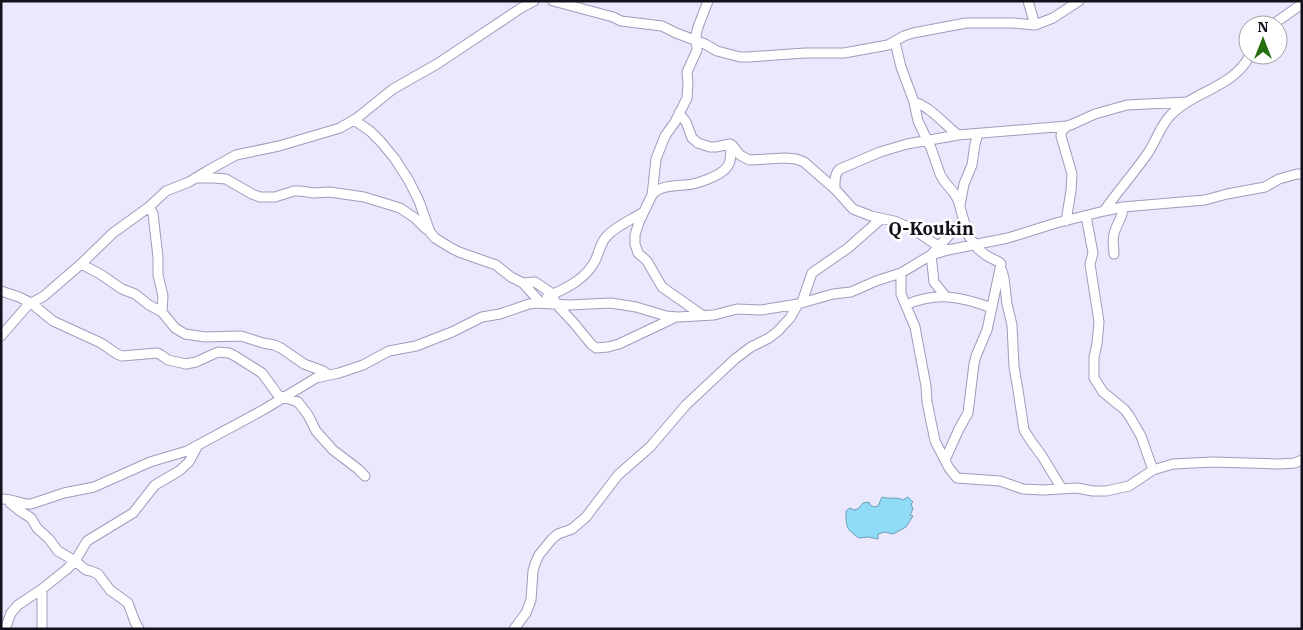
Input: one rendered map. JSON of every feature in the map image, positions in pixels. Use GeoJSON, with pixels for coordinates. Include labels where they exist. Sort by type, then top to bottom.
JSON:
{"type":"FeatureCollection","features":[{"type":"Feature","properties":{"kind":"street"},"geometry":{"type":"LineString","coordinates":[[1,336],[28,304],[44,296],[82,264],[113,234],[149,207],[166,191],[189,182],[236,155],[279,146],[340,128],[354,120],[393,89],[437,64],[520,8],[534,1]]}},
{"type":"Feature","properties":{"kind":"street"},"geometry":{"type":"LineString","coordinates":[[553,1],[621,21],[659,25],[720,52],[740,57],[844,53],[896,42],[913,32],[966,23],[1036,24],[1053,18],[1079,1]]}},
{"type":"Feature","properties":{"kind":"street"},"geometry":{"type":"LineString","coordinates":[[652,195],[656,158],[665,136],[687,98],[687,72],[698,50],[696,35],[708,1]]}},
{"type":"Feature","properties":{"kind":"street"},"geometry":{"type":"LineString","coordinates":[[1028,1],[1036,24]]}},
{"type":"Feature","properties":{"kind":"street"},"geometry":{"type":"LineString","coordinates":[[1286,15],[1302,4]]}},
{"type":"Feature","properties":{"kind":"street"},"geometry":{"type":"LineString","coordinates":[[896,42],[901,67],[914,102],[918,121],[928,140],[940,174],[954,193],[960,206],[968,235],[975,245],[987,256],[999,262],[1004,278],[1012,325],[1014,367],[1024,430],[1062,488]]}},
{"type":"Feature","properties":{"kind":"street"},"geometry":{"type":"LineString","coordinates":[[1104,211],[1156,141],[1162,127],[1170,116],[1187,102],[1215,88],[1244,65]]}},
{"type":"Feature","properties":{"kind":"street"},"geometry":{"type":"LineString","coordinates":[[914,102],[928,108],[958,136]]}},
{"type":"Feature","properties":{"kind":"street"},"geometry":{"type":"LineString","coordinates":[[835,189],[835,176],[840,169],[907,144],[958,136],[1067,126],[1095,114],[1127,105],[1187,102]]}},
{"type":"Feature","properties":{"kind":"street"},"geometry":{"type":"LineString","coordinates":[[679,113],[686,122],[692,138],[698,143],[710,147],[730,144]]}},
{"type":"Feature","properties":{"kind":"street"},"geometry":{"type":"LineString","coordinates":[[354,120],[370,131],[395,159],[419,201],[430,232]]}},
{"type":"Feature","properties":{"kind":"street"},"geometry":{"type":"LineString","coordinates":[[1066,221],[1072,180],[1071,168],[1061,136],[1067,126]]}},
{"type":"Feature","properties":{"kind":"street"},"geometry":{"type":"LineString","coordinates":[[960,206],[964,184],[972,165],[978,134]]}},
{"type":"Feature","properties":{"kind":"street"},"geometry":{"type":"LineString","coordinates":[[730,144],[740,155],[750,160],[796,159],[804,162],[835,189],[853,209],[881,219],[894,221],[913,229],[943,248],[975,245],[1008,238],[1123,207],[1205,200],[1265,187],[1279,179],[1302,174]]}},
{"type":"Feature","properties":{"kind":"street"},"geometry":{"type":"LineString","coordinates":[[702,316],[662,286],[647,261],[638,253],[635,235],[644,211],[652,195],[657,190],[675,185],[688,185],[704,181],[724,171],[730,161],[730,144]]}},
{"type":"Feature","properties":{"kind":"street"},"geometry":{"type":"LineString","coordinates":[[195,178],[226,179],[260,197],[275,197],[294,191],[330,192],[364,197],[400,208],[416,218],[435,238],[451,248],[493,264],[523,283],[538,302],[557,305],[619,304],[676,317],[718,314],[738,309],[756,310],[851,292],[901,273],[943,248],[963,220]]}},
{"type":"Feature","properties":{"kind":"street"},"geometry":{"type":"LineString","coordinates":[[149,207],[153,214],[157,244],[158,275],[163,296],[162,312]]}},
{"type":"Feature","properties":{"kind":"street"},"geometry":{"type":"LineString","coordinates":[[1114,254],[1113,237],[1119,219],[1124,212],[1123,207]]}},
{"type":"Feature","properties":{"kind":"street"},"geometry":{"type":"LineString","coordinates":[[4,499],[20,504],[31,504],[64,493],[89,489],[150,462],[179,454],[231,429],[316,378],[339,373],[393,350],[416,346],[452,332],[482,317],[500,314],[538,302],[570,287],[582,278],[593,265],[605,238],[611,232],[644,211]]}},
{"type":"Feature","properties":{"kind":"street"},"geometry":{"type":"LineString","coordinates":[[1086,216],[1093,253],[1090,264],[1099,322],[1094,357],[1094,378],[1102,392],[1125,410],[1130,417],[1141,436],[1153,470]]}},
{"type":"Feature","properties":{"kind":"street"},"geometry":{"type":"LineString","coordinates":[[514,629],[526,613],[531,600],[535,564],[548,543],[555,536],[569,531],[583,520],[618,475],[650,447],[686,406],[735,359],[751,347],[778,332],[800,303],[812,273],[848,248],[881,219]]}},
{"type":"Feature","properties":{"kind":"street"},"geometry":{"type":"LineString","coordinates":[[932,255],[934,282],[946,297]]}},
{"type":"Feature","properties":{"kind":"street"},"geometry":{"type":"LineString","coordinates":[[82,264],[122,290],[135,294],[162,312],[179,331],[185,334],[197,336],[241,336],[278,346],[304,364],[329,375]]}},
{"type":"Feature","properties":{"kind":"street"},"geometry":{"type":"LineString","coordinates":[[945,460],[968,413],[974,364],[987,330],[1001,269]]}},
{"type":"Feature","properties":{"kind":"street"},"geometry":{"type":"LineString","coordinates":[[901,273],[901,294],[915,326],[935,441],[957,478],[1000,481],[1023,489],[1077,488],[1100,491],[1115,490],[1134,484],[1153,470],[1174,464],[1213,462],[1280,464],[1295,463],[1302,460]]}},
{"type":"Feature","properties":{"kind":"street"},"geometry":{"type":"LineString","coordinates":[[523,283],[534,282],[542,286],[552,295],[557,305],[596,348],[619,344],[676,317]]}},
{"type":"Feature","properties":{"kind":"street"},"geometry":{"type":"LineString","coordinates":[[1,291],[31,303],[53,321],[101,343],[122,356],[157,353],[162,354],[168,360],[190,364],[218,352],[226,352],[235,356],[265,376],[276,393],[298,402],[308,415],[316,431],[333,450],[365,476]]}},
{"type":"Feature","properties":{"kind":"street"},"geometry":{"type":"LineString","coordinates":[[906,306],[923,299],[946,297],[967,299],[992,308]]}},
{"type":"Feature","properties":{"kind":"street"},"geometry":{"type":"LineString","coordinates":[[210,336],[214,341],[221,344],[226,352]]}},
{"type":"Feature","properties":{"kind":"street"},"geometry":{"type":"LineString","coordinates":[[4,629],[11,613],[18,605],[42,589],[75,561],[87,541],[110,526],[127,518],[137,509],[155,485],[179,471],[189,462],[198,445]]}},
{"type":"Feature","properties":{"kind":"street"},"geometry":{"type":"LineString","coordinates":[[4,499],[31,518],[37,528],[58,551],[86,570],[98,574],[110,590],[128,603],[139,629]]}},
{"type":"Feature","properties":{"kind":"street"},"geometry":{"type":"LineString","coordinates":[[42,589],[42,629]]}},
{"type":"Feature","properties":{"kind":"street"},"geometry":{"type":"LineString","coordinates":[[1,614],[11,613]]}},
{"type":"Feature","properties":{"kind":"water"},"geometry":{"type":"Polygon","coordinates":[[[882,497],[903,500],[908,497],[913,502],[911,504],[913,509],[910,515],[913,516],[906,527],[893,534],[885,532],[878,534],[878,539],[859,538],[848,527],[846,511],[850,508],[858,509],[863,503],[869,502],[874,507],[878,506],[882,497]]]}},
{"type":"Feature","properties":{"kind":"district","name":"Q-Koukin"},"geometry":{"type":"Point","coordinates":[931,228]}}]}
